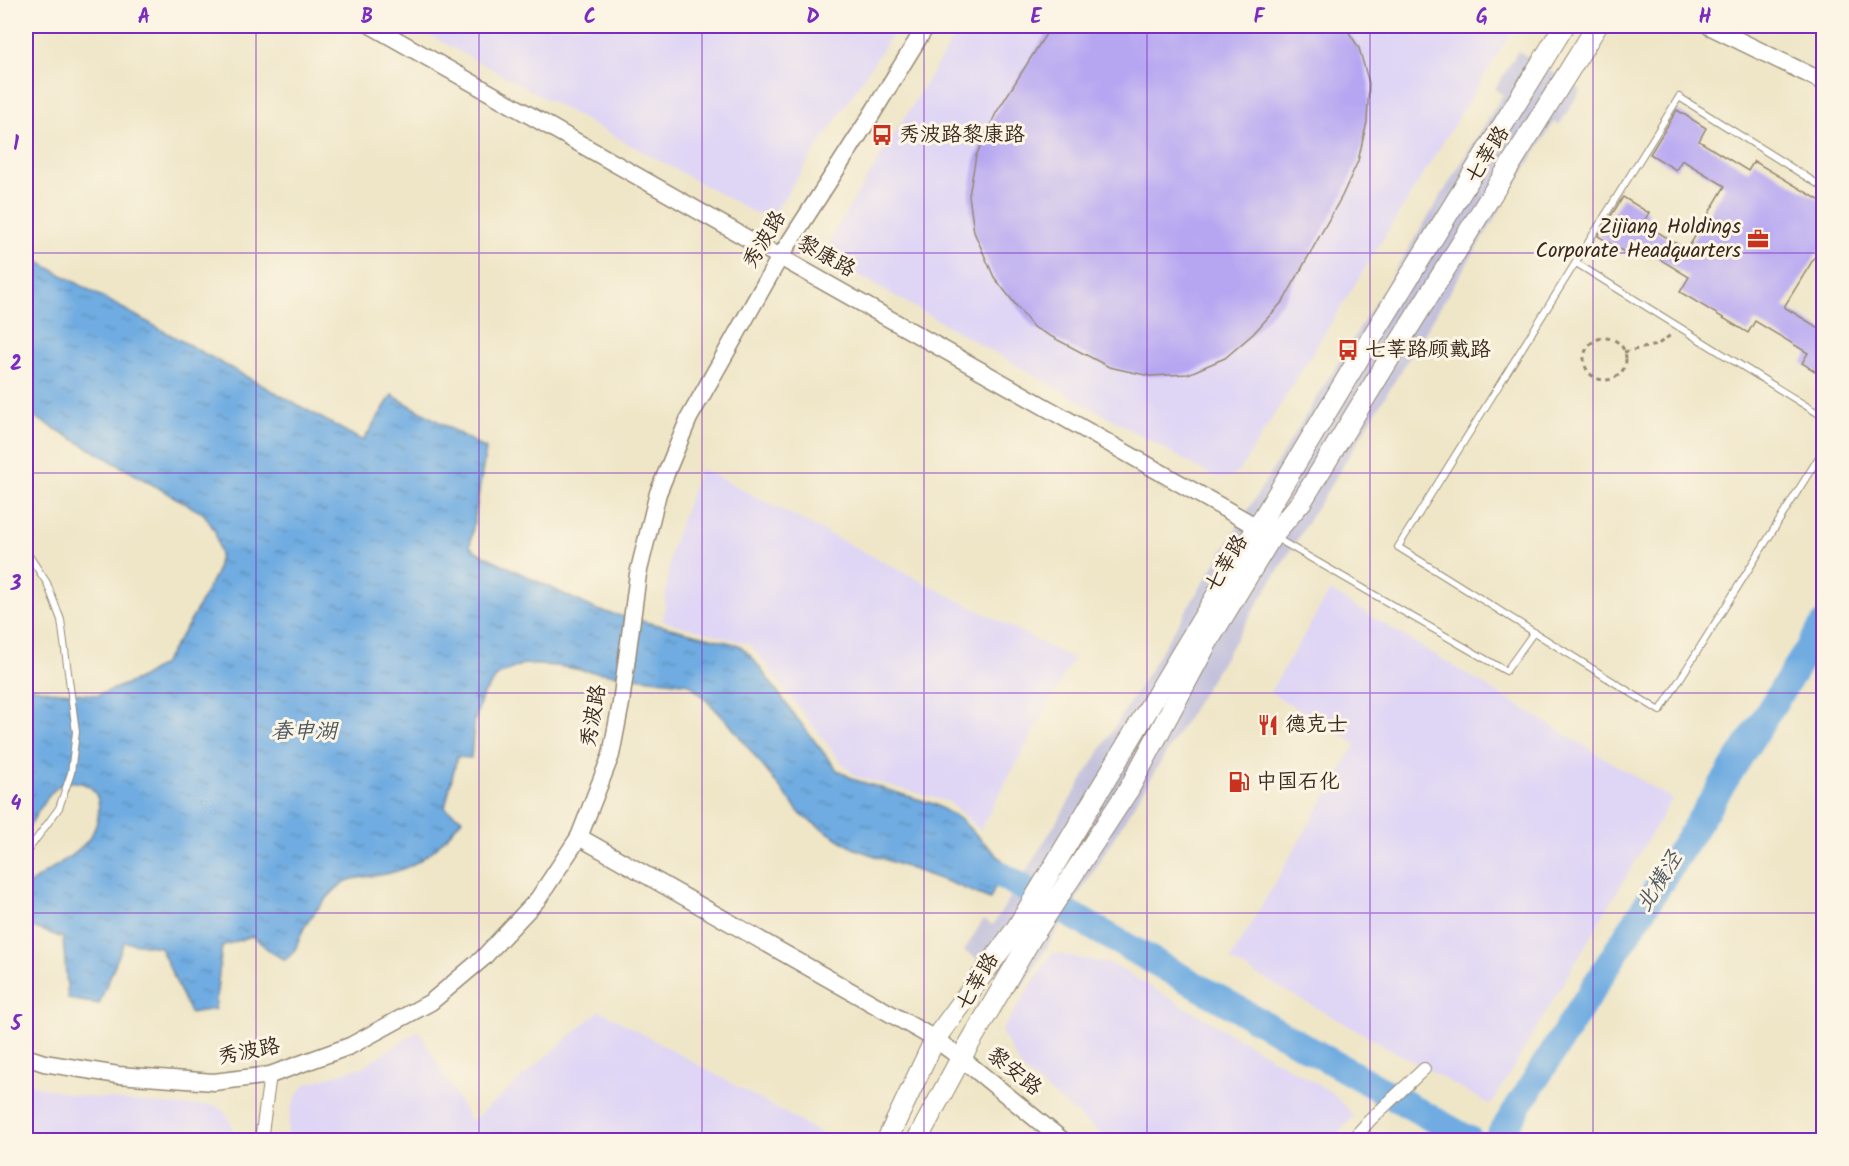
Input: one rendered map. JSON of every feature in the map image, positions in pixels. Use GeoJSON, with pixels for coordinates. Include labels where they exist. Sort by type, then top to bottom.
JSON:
{"type":"FeatureCollection","features":[{"type":"Feature","properties":{"kind":"main road","name":"七莘路"},"geometry":{"type":"LineString","coordinates":[[887,1140],[936,1039],[1070,881],[1128,789],[1359,358],[1564,26]]}},
{"type":"Feature","properties":{"kind":"main road","name":"七莘路"},"geometry":{"type":"LineString","coordinates":[[917,1140],[1024,933],[1052,867],[1265,531],[1302,501],[1597,26]]}},
{"type":"Feature","properties":{"kind":"street","name":"黎康路"},"geometry":{"type":"LineString","coordinates":[[372,26],[1265,531]]}},
{"type":"Feature","properties":{"kind":"street","name":"秀波路"},"geometry":{"type":"LineString","coordinates":[[26,1057],[44,1063],[118,1075],[214,1082],[270,1075],[350,1046],[431,1002],[482,959],[538,900],[579,837],[611,755],[621,703],[638,574],[658,493],[688,418],[780,257],[926,26]]}},
{"type":"Feature","properties":{"kind":"street"},"geometry":{"type":"LineString","coordinates":[[1708,26],[1824,82]]}},
{"type":"Feature","properties":{"kind":"street","name":"黎安路"},"geometry":{"type":"LineString","coordinates":[[579,837],[936,1039],[1062,1140]]}},
{"type":"Feature","properties":{"kind":"street"},"geometry":{"type":"LineString","coordinates":[[1352,1140],[1424,1069]]}},
{"type":"Feature","properties":{"kind":"street"},"geometry":{"type":"LineString","coordinates":[[261,1140],[270,1075]]}},
{"type":"Feature","properties":{"kind":"lane"},"geometry":{"type":"LineString","coordinates":[[1824,188],[1679,97],[1398,547],[1660,711],[1824,449]]}},
{"type":"Feature","properties":{"kind":"lane"},"geometry":{"type":"LineString","coordinates":[[1576,262],[1824,417]]}},
{"type":"Feature","properties":{"kind":"lane"},"geometry":{"type":"LineString","coordinates":[[1265,531],[1506,670],[1534,632]]}},
{"type":"Feature","properties":{"kind":"lane"},"geometry":{"type":"LineString","coordinates":[[26,551],[47,583],[62,620],[76,732],[71,773],[59,808],[26,853]]}},
{"type":"Feature","properties":{"kind":"path"},"geometry":{"type":"LineString","coordinates":[[1624,352],[1657,345],[1680,328]]}},
{"type":"Feature","properties":{"kind":"path"},"geometry":{"type":"LineString","coordinates":[[1599,338],[1612,339],[1624,352],[1623,369],[1613,378],[1599,379],[1592,376],[1585,365],[1585,351],[1593,341],[1599,338]]}},
{"type":"Feature","properties":{"kind":"shaded area"},"geometry":{"type":"Polygon","coordinates":[[[413,26],[898,26],[776,210],[757,214],[413,26]]]}},
{"type":"Feature","properties":{"kind":"shaded area"},"geometry":{"type":"Polygon","coordinates":[[[961,26],[1515,26],[1240,470],[1232,476],[1221,478],[1209,474],[842,266],[833,256],[830,245],[833,234],[961,26]]]}},
{"type":"Feature","properties":{"kind":"shaded area"},"geometry":{"type":"Polygon","coordinates":[[[1518,51],[1581,90],[1559,125],[1554,122],[1022,987],[964,951],[983,920],[993,925],[1503,95],[1495,89],[1518,51]]]}},
{"type":"Feature","properties":{"kind":"shaded area"},"geometry":{"type":"Polygon","coordinates":[[[700,468],[1073,659],[980,830],[949,802],[855,776],[840,761],[750,644],[663,621],[671,550],[700,468]]]}},
{"type":"Feature","properties":{"kind":"shaded area"},"geometry":{"type":"Polygon","coordinates":[[[1330,591],[1672,799],[1491,1105],[1230,960],[1356,744],[1270,692],[1330,591]]]}},
{"type":"Feature","properties":{"kind":"shaded area"},"geometry":{"type":"Polygon","coordinates":[[[1052,953],[1111,964],[1331,1092],[1354,1116],[1332,1140],[1108,1140],[1022,1069],[1001,1032],[1052,953]]]}},
{"type":"Feature","properties":{"kind":"shaded area"},"geometry":{"type":"Polygon","coordinates":[[[600,1010],[833,1140],[286,1140],[291,1108],[297,1095],[306,1084],[364,1066],[419,1031],[471,1122],[600,1010]]]}},
{"type":"Feature","properties":{"kind":"shaded area"},"geometry":{"type":"Polygon","coordinates":[[[26,1083],[72,1095],[181,1106],[213,1105],[224,1111],[233,1127],[231,1140],[26,1140],[26,1083]]]}},
{"type":"Feature","properties":{"kind":"water","name":"春申湖"},"geometry":{"type":"Polygon","coordinates":[[[26,255],[363,441],[392,395],[486,449],[470,546],[479,553],[597,610],[739,645],[752,657],[837,770],[855,780],[934,804],[960,819],[1005,863],[990,899],[853,848],[802,816],[728,722],[690,684],[558,666],[523,664],[498,675],[482,696],[474,723],[471,758],[457,757],[445,808],[462,819],[438,846],[420,861],[398,871],[345,882],[328,897],[311,918],[294,950],[285,960],[252,936],[222,946],[215,1009],[190,1013],[160,947],[124,942],[99,1004],[68,999],[63,938],[30,926],[26,929],[26,887],[70,857],[85,843],[97,822],[99,807],[91,788],[79,782],[67,782],[57,788],[47,799],[26,832],[26,686],[49,691],[98,695],[137,680],[163,664],[190,622],[216,573],[220,555],[215,531],[204,514],[26,412],[26,255]]]}},
{"type":"Feature","properties":{"kind":"building"},"geometry":{"type":"Polygon","coordinates":[[[1051,26],[1345,26],[1359,48],[1369,83],[1367,122],[1358,161],[1342,196],[1284,300],[1253,334],[1225,358],[1188,374],[1150,376],[1109,367],[1033,327],[994,277],[974,232],[969,195],[976,156],[996,113],[1051,26]]]}},
{"type":"Feature","properties":{"kind":"building","name":"Zijiang Holdings Corporate Headquarters"},"geometry":{"type":"Polygon","coordinates":[[[1677,110],[1706,128],[1699,141],[1748,171],[1754,161],[1824,203],[1824,242],[1784,307],[1824,331],[1824,377],[1802,363],[1808,353],[1755,321],[1748,333],[1680,292],[1689,277],[1635,244],[1629,255],[1598,236],[1623,197],[1649,213],[1643,223],[1687,250],[1725,186],[1682,160],[1676,170],[1650,154],[1677,110]]]}},
{"type":"Feature","properties":{"kind":"waterway","name":"北横泾"},"geometry":{"type":"LineString","coordinates":[[1497,1140],[1824,624]]}},
{"type":"Feature","properties":{"kind":"waterway"},"geometry":{"type":"LineString","coordinates":[[969,857],[1470,1140]]}},
{"type":"Feature","properties":{"kind":"place","name":"秀波路黎康路"},"geometry":{"type":"Point","coordinates":[882,135]}},
{"type":"Feature","properties":{"kind":"place","name":"Zijiang Holdings Corporate Headquarters"},"geometry":{"type":"Point","coordinates":[1758,239]}},
{"type":"Feature","properties":{"kind":"place","name":"七莘路顾戴路"},"geometry":{"type":"Point","coordinates":[1348,350]}},
{"type":"Feature","properties":{"kind":"place","name":"德克士"},"geometry":{"type":"Point","coordinates":[1268,725]}},
{"type":"Feature","properties":{"kind":"place","name":"中国石化"},"geometry":{"type":"Point","coordinates":[1239,782]}}]}
